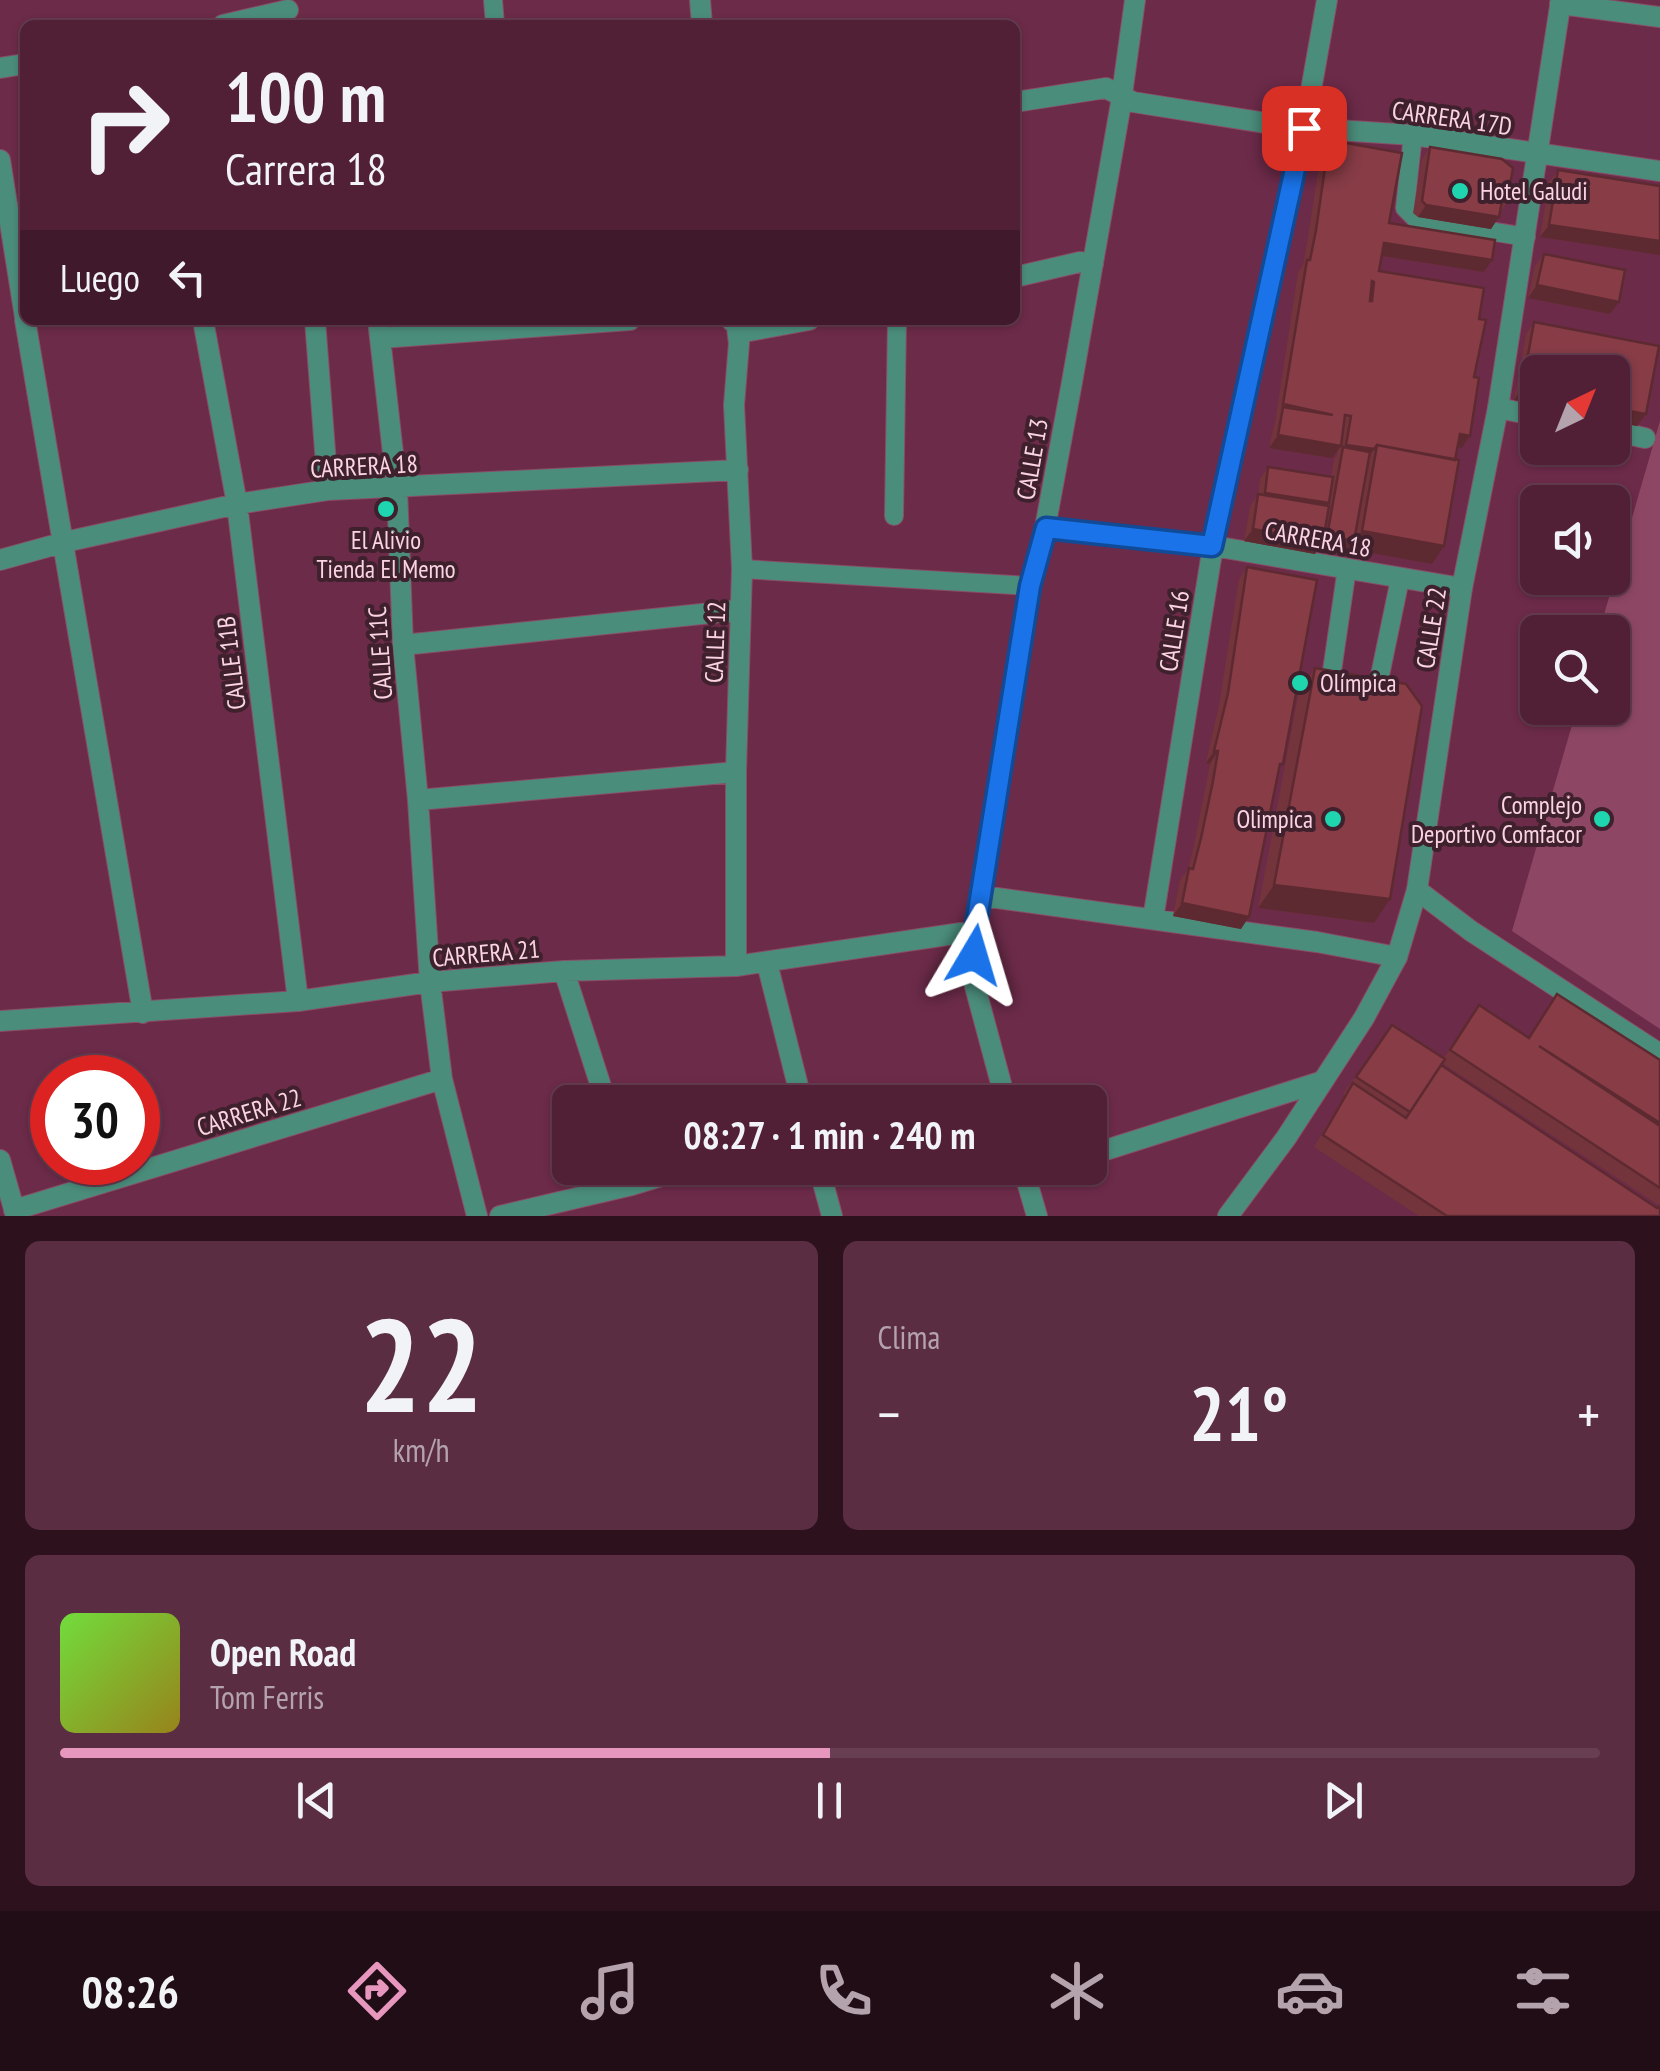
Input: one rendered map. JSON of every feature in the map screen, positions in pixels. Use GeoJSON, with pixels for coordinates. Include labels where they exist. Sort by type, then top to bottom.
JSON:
{"type":"FeatureCollection","features":[{"type":"Feature","properties":{"kind":"street","name":"CALLE 13"},"geometry":{"type":"LineString","coordinates":[[1001,1085],[973,979],[975,931],[1030,586],[1046,528],[1135,0]]}},
{"type":"Feature","properties":{"kind":"street","name":"CALLE 16"},"geometry":{"type":"LineString","coordinates":[[1153,919],[1212,546],[1304,128],[1327,0]]}},
{"type":"Feature","properties":{"kind":"street"},"geometry":{"type":"LineString","coordinates":[[1561,2],[1660,17]]}},
{"type":"Feature","properties":{"kind":"street","name":"CALLE 22"},"geometry":{"type":"LineString","coordinates":[[1228,1216],[1364,1018],[1396,958],[1416,890],[1462,588],[1498,408],[1526,238],[1561,2]]}},
{"type":"Feature","properties":{"kind":"street"},"geometry":{"type":"LineString","coordinates":[[248,20],[287,12]]}},
{"type":"Feature","properties":{"kind":"street","name":"CARRERA 17D"},"geometry":{"type":"LineString","coordinates":[[1020,101],[1106,88],[1133,102],[1304,128],[1413,135],[1660,171]]}},
{"type":"Feature","properties":{"kind":"street"},"geometry":{"type":"LineString","coordinates":[[0,160],[20,287]]}},
{"type":"Feature","properties":{"kind":"street"},"geometry":{"type":"LineString","coordinates":[[1020,276],[1080,262],[1093,264]]}},
{"type":"Feature","properties":{"kind":"street"},"geometry":{"type":"LineString","coordinates":[[26,325],[143,1013]]}},
{"type":"Feature","properties":{"kind":"street","name":"CALLE 11B"},"geometry":{"type":"LineString","coordinates":[[204,325],[237,504],[298,1001]]}},
{"type":"Feature","properties":{"kind":"street"},"geometry":{"type":"LineString","coordinates":[[316,325],[328,490]]}},
{"type":"Feature","properties":{"kind":"street"},"geometry":{"type":"LineString","coordinates":[[380,329],[491,325]]}},
{"type":"Feature","properties":{"kind":"street","name":"CALLE 12"},"geometry":{"type":"LineString","coordinates":[[735,325],[740,343],[734,405],[742,569],[736,966]]}},
{"type":"Feature","properties":{"kind":"street"},"geometry":{"type":"LineString","coordinates":[[740,325],[749,331],[782,325]]}},
{"type":"Feature","properties":{"kind":"street","name":"CALLE 11C"},"geometry":{"type":"LineString","coordinates":[[380,329],[397,489],[403,646],[430,982]]}},
{"type":"Feature","properties":{"kind":"street"},"geometry":{"type":"LineString","coordinates":[[1498,408],[1520,412]]}},
{"type":"Feature","properties":{"kind":"street"},"geometry":{"type":"LineString","coordinates":[[1630,435],[1645,438]]}},
{"type":"Feature","properties":{"kind":"street","name":"CARRERA 18"},"geometry":{"type":"LineString","coordinates":[[0,560],[237,504],[328,490],[738,470]]}},
{"type":"Feature","properties":{"kind":"street","name":"CARRERA 18"},"geometry":{"type":"LineString","coordinates":[[1046,528],[1212,546],[1462,588]]}},
{"type":"Feature","properties":{"kind":"street"},"geometry":{"type":"LineString","coordinates":[[403,646],[740,610]]}},
{"type":"Feature","properties":{"kind":"street"},"geometry":{"type":"LineString","coordinates":[[418,800],[736,772]]}},
{"type":"Feature","properties":{"kind":"street"},"geometry":{"type":"LineString","coordinates":[[1416,890],[1471,931],[1660,1054]]}},
{"type":"Feature","properties":{"kind":"street"},"geometry":{"type":"LineString","coordinates":[[982,896],[1317,942],[1396,958]]}},
{"type":"Feature","properties":{"kind":"street","name":"CARRERA 21"},"geometry":{"type":"LineString","coordinates":[[0,1022],[298,1001],[430,982],[564,971],[736,966],[975,931]]}},
{"type":"Feature","properties":{"kind":"street"},"geometry":{"type":"LineString","coordinates":[[767,963],[798,1085]]}},
{"type":"Feature","properties":{"kind":"street"},"geometry":{"type":"LineString","coordinates":[[564,971],[601,1085]]}},
{"type":"Feature","properties":{"kind":"street"},"geometry":{"type":"LineString","coordinates":[[430,982],[442,1079],[477,1216]]}},
{"type":"Feature","properties":{"kind":"street","name":"CARRERA 22"},"geometry":{"type":"LineString","coordinates":[[15,1213],[442,1079]]}},
{"type":"Feature","properties":{"kind":"street"},"geometry":{"type":"LineString","coordinates":[[1107,1149],[1320,1082]]}},
{"type":"Feature","properties":{"kind":"street"},"geometry":{"type":"LineString","coordinates":[[1,1168],[15,1213]]}},
{"type":"Feature","properties":{"kind":"street"},"geometry":{"type":"LineString","coordinates":[[500,1216],[600,1185]]}},
{"type":"Feature","properties":{"kind":"street"},"geometry":{"type":"LineString","coordinates":[[824,1185],[832,1216]]}},
{"type":"Feature","properties":{"kind":"street"},"geometry":{"type":"LineString","coordinates":[[1028,1185],[1038,1216]]}},
{"type":"Feature","properties":{"kind":"lane"},"geometry":{"type":"LineString","coordinates":[[1413,135],[1405,208],[1410,214],[1416,219],[1526,238]]}},
{"type":"Feature","properties":{"kind":"lane"},"geometry":{"type":"LineString","coordinates":[[894,516],[897,325]]}},
{"type":"Feature","properties":{"kind":"lane"},"geometry":{"type":"LineString","coordinates":[[1347,568],[1332,672],[1334,680],[1343,686],[1360,690],[1372,690],[1379,680],[1400,579]]}},
{"type":"Feature","properties":{"kind":"lane"},"geometry":{"type":"LineString","coordinates":[[742,569],[1030,586]]}},
{"type":"Feature","properties":{"kind":"shaded area","name":"Complejo Deportivo Comfacor"},"geometry":{"type":"Polygon","coordinates":[[[1660,421],[1660,1029],[1512,931],[1572,725],[1630,725],[1630,615],[1604,615],[1610,595],[1630,595],[1630,525],[1660,421]]]}},
{"type":"Feature","properties":{"kind":"building"},"geometry":{"type":"Polygon","coordinates":[[[1329,140],[1402,153],[1389,223],[1495,240],[1492,260],[1384,243],[1379,271],[1484,288],[1479,319],[1486,320],[1474,377],[1479,378],[1470,436],[1460,434],[1455,460],[1377,445],[1374,449],[1346,445],[1351,416],[1345,415],[1341,446],[1278,435],[1283,407],[1333,415],[1283,404],[1307,260],[1316,230],[1329,140]]]}},
{"type":"Feature","properties":{"kind":"building","name":"Hotel Galudi"},"geometry":{"type":"Polygon","coordinates":[[[1430,147],[1502,159],[1513,168],[1507,202],[1502,201],[1499,217],[1426,205],[1422,201],[1430,147]]]}},
{"type":"Feature","properties":{"kind":"building"},"geometry":{"type":"Polygon","coordinates":[[[1558,170],[1660,186],[1660,241],[1549,225],[1558,170]]]}},
{"type":"Feature","properties":{"kind":"building"},"geometry":{"type":"Polygon","coordinates":[[[1544,254],[1625,270],[1619,302],[1537,285],[1544,254]]]}},
{"type":"Feature","properties":{"kind":"building"},"geometry":{"type":"Polygon","coordinates":[[[1534,322],[1659,346],[1646,414],[1630,411],[1630,355],[1528,355],[1534,322]]]}},
{"type":"Feature","properties":{"kind":"building"},"geometry":{"type":"Polygon","coordinates":[[[1377,445],[1459,460],[1444,546],[1362,531],[1377,445]]]}},
{"type":"Feature","properties":{"kind":"building"},"geometry":{"type":"Polygon","coordinates":[[[1343,447],[1370,452],[1354,541],[1327,536],[1343,447]]]}},
{"type":"Feature","properties":{"kind":"building"},"geometry":{"type":"Polygon","coordinates":[[[1268,467],[1333,477],[1329,503],[1265,493],[1268,467]]]}},
{"type":"Feature","properties":{"kind":"building"},"geometry":{"type":"Polygon","coordinates":[[[1258,494],[1329,506],[1323,542],[1253,529],[1258,494]]]}},
{"type":"Feature","properties":{"kind":"building"},"geometry":{"type":"Polygon","coordinates":[[[1247,567],[1317,580],[1283,764],[1249,917],[1182,903],[1213,781],[1218,751],[1214,751],[1228,693],[1247,567]]]}},
{"type":"Feature","properties":{"kind":"building","name":"Olimpica"},"geometry":{"type":"Polygon","coordinates":[[[1315,668],[1406,684],[1422,706],[1390,899],[1274,885],[1315,668]]]}},
{"type":"Feature","properties":{"kind":"building"},"geometry":{"type":"Polygon","coordinates":[[[1557,994],[1660,1060],[1660,1123],[1539,1046],[1660,1126],[1660,1188],[1450,1050],[1479,1005],[1529,1038],[1557,994]]]}},
{"type":"Feature","properties":{"kind":"building"},"geometry":{"type":"Polygon","coordinates":[[[1392,1025],[1445,1059],[1410,1112],[1356,1077],[1392,1025]]]}},
{"type":"Feature","properties":{"kind":"building"},"geometry":{"type":"Polygon","coordinates":[[[1441,1065],[1657,1208],[1660,1206],[1660,1216],[1447,1216],[1323,1135],[1353,1083],[1406,1118],[1441,1065]]]}},
{"type":"Feature","properties":{"kind":"place","name":"Hotel Galudi"},"geometry":{"type":"Point","coordinates":[1460,191]}},
{"type":"Feature","properties":{"kind":"place","name":"El Alivio Tienda El Memo"},"geometry":{"type":"Point","coordinates":[386,509]}},
{"type":"Feature","properties":{"kind":"place","name":"Olímpica"},"geometry":{"type":"Point","coordinates":[1300,683]}},
{"type":"Feature","properties":{"kind":"place","name":"Olimpica"},"geometry":{"type":"Point","coordinates":[1333,819]}},
{"type":"Feature","properties":{"kind":"place","name":"Complejo Deportivo Comfacor"},"geometry":{"type":"Point","coordinates":[1602,819]}},
{"type":"Feature","properties":{"kind":"route"},"geometry":{"type":"LineString","coordinates":[[974,955],[1030,586],[1046,528],[1212,546],[1304,128]]}}]}
